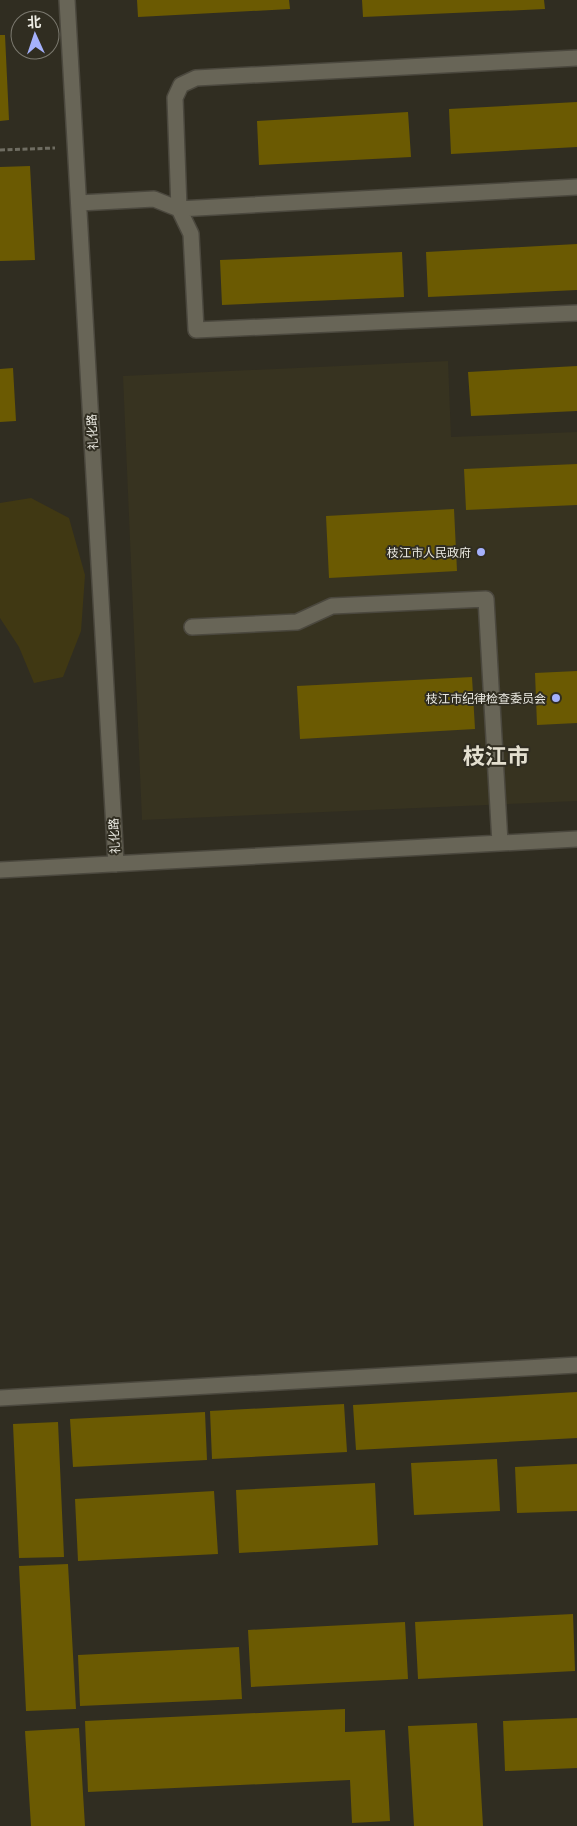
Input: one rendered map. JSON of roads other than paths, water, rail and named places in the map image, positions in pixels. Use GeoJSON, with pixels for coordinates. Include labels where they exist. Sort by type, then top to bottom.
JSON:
{"type":"FeatureCollection","features":[{"type":"Feature","properties":{"kind":"street","name":"礼化路"},"geometry":{"type":"LineString","coordinates":[[67,0],[116,864]]}},
{"type":"Feature","properties":{"kind":"street"},"geometry":{"type":"LineString","coordinates":[[577,58],[196,78],[181,85],[176,98],[179,209],[191,234],[196,330],[577,313]]}},
{"type":"Feature","properties":{"kind":"street"},"geometry":{"type":"LineString","coordinates":[[79,203],[154,199],[179,209],[577,187]]}},
{"type":"Feature","properties":{"kind":"street"},"geometry":{"type":"LineString","coordinates":[[192,627],[297,622],[332,606],[486,599],[500,843]]}},
{"type":"Feature","properties":{"kind":"street"},"geometry":{"type":"LineString","coordinates":[[0,870],[577,839]]}},
{"type":"Feature","properties":{"kind":"street"},"geometry":{"type":"LineString","coordinates":[[0,1398],[577,1365]]}},
{"type":"Feature","properties":{"kind":"place","name":"枝江市人民政府"},"geometry":{"type":"Point","coordinates":[481,552]}},
{"type":"Feature","properties":{"kind":"place","name":"枝江市纪律检查委员会"},"geometry":{"type":"Point","coordinates":[556,698]}},
{"type":"Feature","properties":{"kind":"district","name":"枝江市"},"geometry":{"type":"Point","coordinates":[496,755]}}]}
